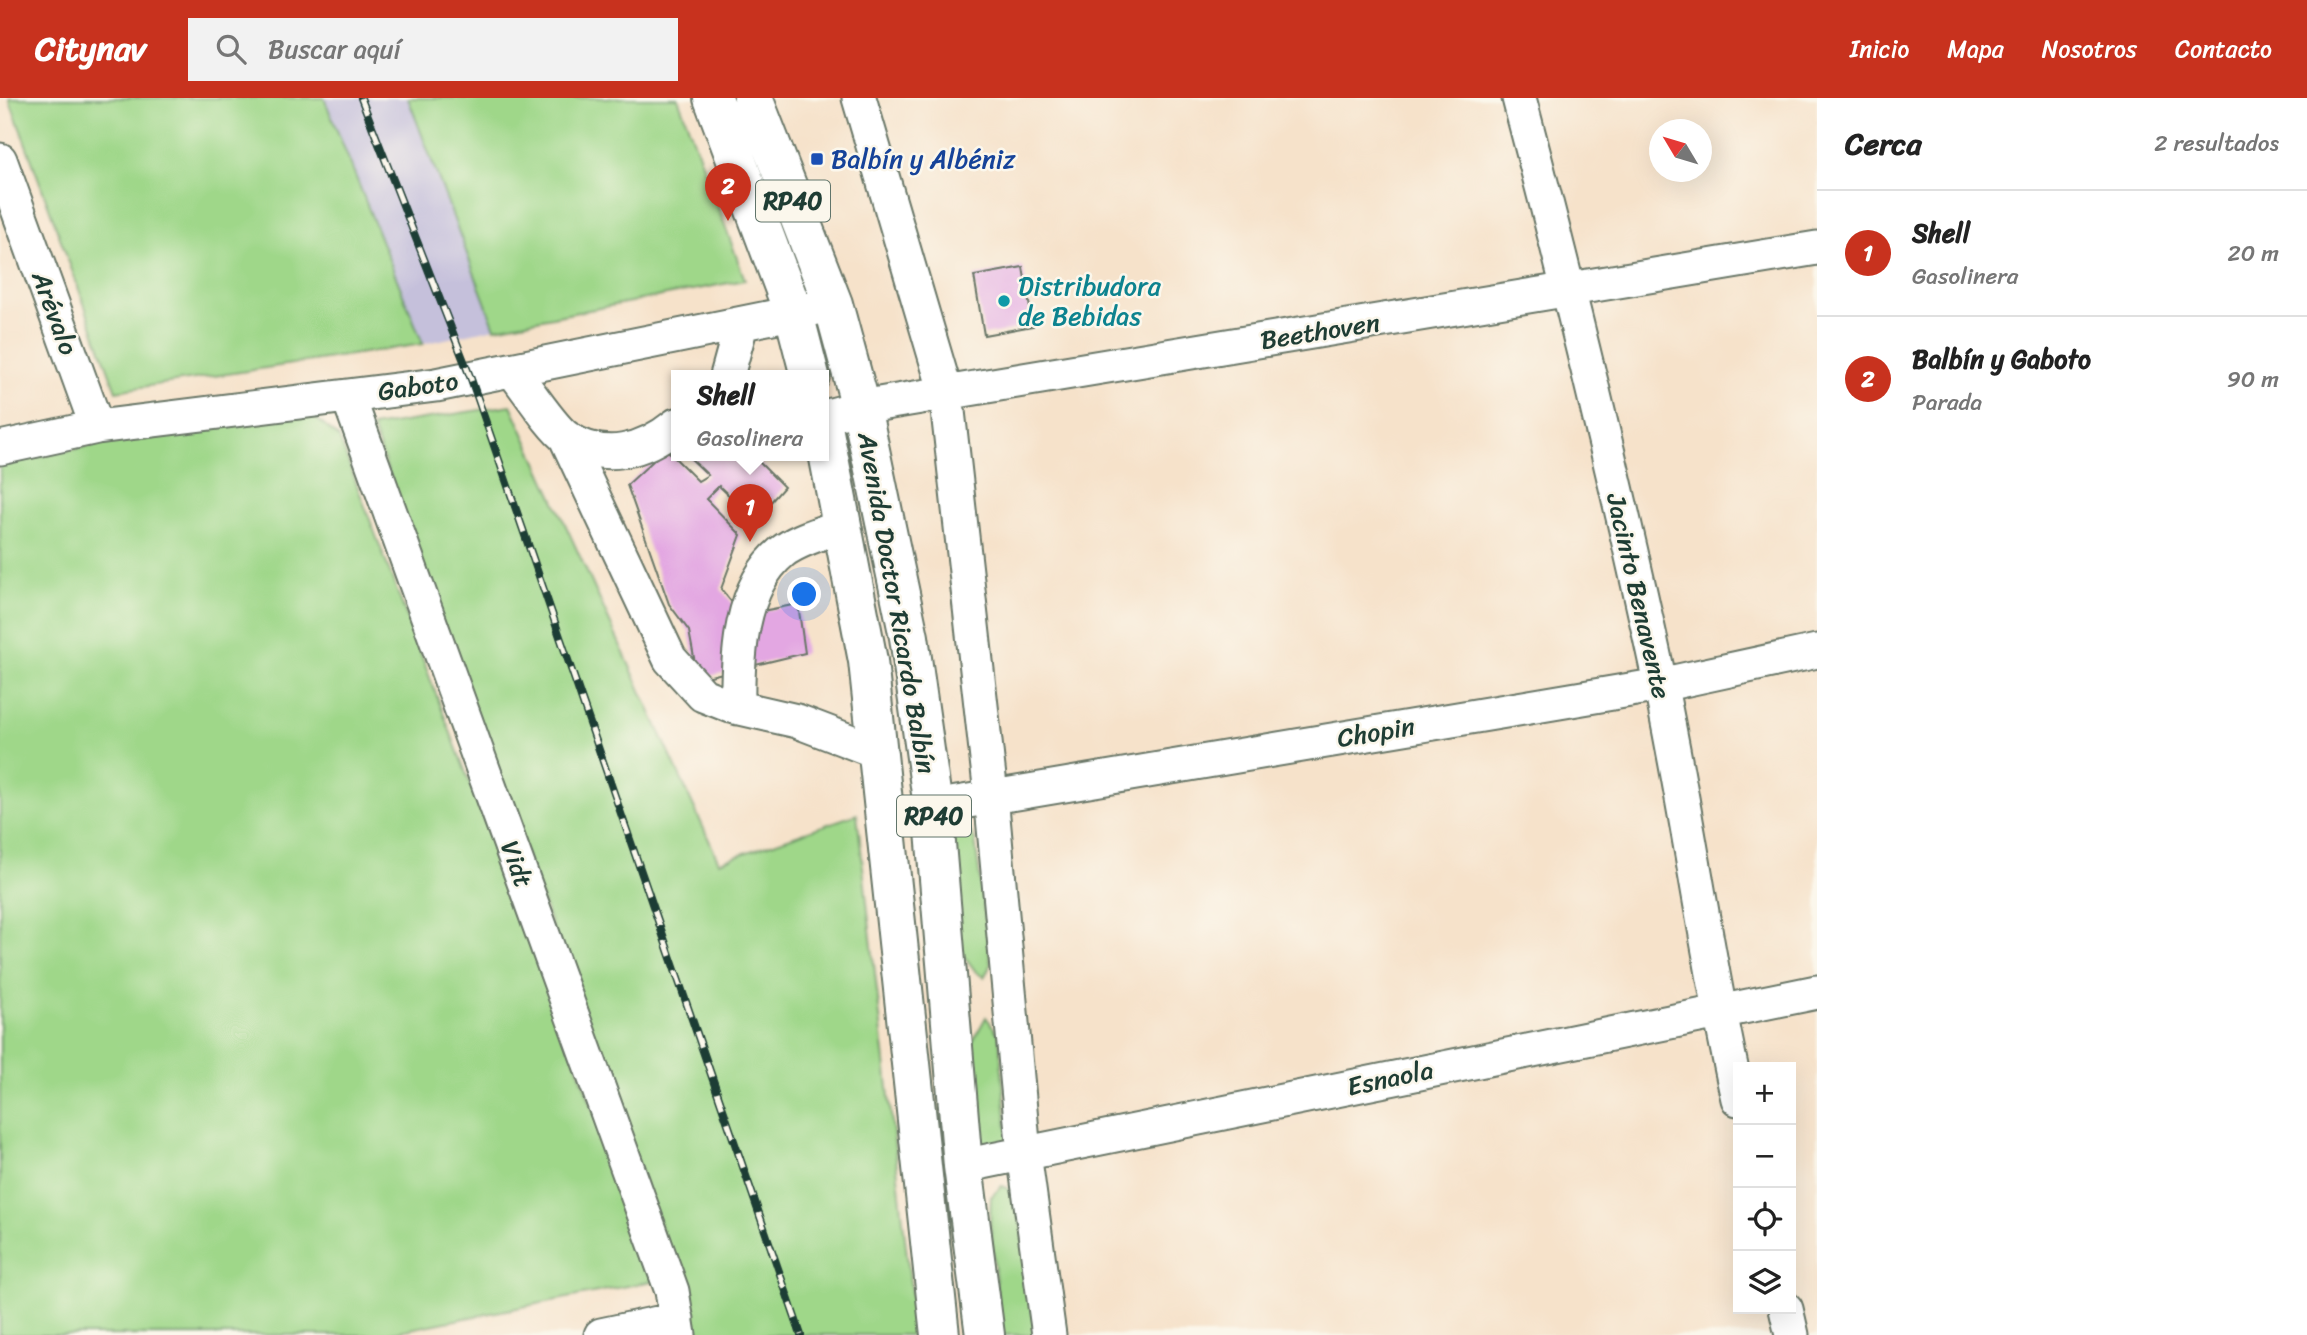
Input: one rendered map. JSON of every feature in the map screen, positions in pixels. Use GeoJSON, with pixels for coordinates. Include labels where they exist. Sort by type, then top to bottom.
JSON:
{"type":"FeatureCollection","features":[{"type":"Feature","properties":{"kind":"main road","name":"RP40"},"geometry":{"type":"LineString","coordinates":[[713,98],[794,314],[808,370]]}},
{"type":"Feature","properties":{"kind":"main road","name":"Avenida Doctor Ricardo Balbín"},"geometry":{"type":"LineString","coordinates":[[753,98],[833,304],[861,407],[909,637],[933,807],[963,1166],[985,1335]]}},
{"type":"Feature","properties":{"kind":"main road","name":"Avenida Doctor Ricardo Balbín"},"geometry":{"type":"LineString","coordinates":[[829,458],[868,661],[940,1335]]}},
{"type":"Feature","properties":{"kind":"street"},"geometry":{"type":"LineString","coordinates":[[859,98],[946,393],[991,795],[1024,1153],[1049,1335]]}},
{"type":"Feature","properties":{"kind":"street","name":"Jacinto Benavente"},"geometry":{"type":"LineString","coordinates":[[1519,98],[1569,290],[1660,685],[1718,1010],[1733,1077]]}},
{"type":"Feature","properties":{"kind":"street","name":"Arévalo"},"geometry":{"type":"LineString","coordinates":[[0,160],[97,427]]}},
{"type":"Feature","properties":{"kind":"street","name":"Beethoven"},"geometry":{"type":"LineString","coordinates":[[829,416],[861,407],[1817,248]]}},
{"type":"Feature","properties":{"kind":"street","name":"Gaboto"},"geometry":{"type":"LineString","coordinates":[[0,448],[97,427],[436,385],[741,325],[833,304]]}},
{"type":"Feature","properties":{"kind":"street"},"geometry":{"type":"LineString","coordinates":[[730,370],[741,325]]}},
{"type":"Feature","properties":{"kind":"street"},"geometry":{"type":"LineString","coordinates":[[513,371],[566,438],[670,659],[703,695],[738,708],[797,721],[878,752]]}},
{"type":"Feature","properties":{"kind":"street","name":"Vidt"},"geometry":{"type":"LineString","coordinates":[[348,396],[672,1292],[678,1327]]}},
{"type":"Feature","properties":{"kind":"street"},"geometry":{"type":"LineString","coordinates":[[566,438],[600,452],[629,452],[671,428]]}},
{"type":"Feature","properties":{"kind":"street"},"geometry":{"type":"LineString","coordinates":[[738,708],[737,676],[751,591],[783,551],[842,525]]}},
{"type":"Feature","properties":{"kind":"street","name":"Chopin"},"geometry":{"type":"LineString","coordinates":[[933,807],[991,795],[1660,685],[1817,651]]}},
{"type":"Feature","properties":{"kind":"street","name":"Esnaola"},"geometry":{"type":"LineString","coordinates":[[963,1166],[1718,1010],[1817,992]]}},
{"type":"Feature","properties":{"kind":"street"},"geometry":{"type":"LineString","coordinates":[[1787,1314],[1792,1335]]}},
{"type":"Feature","properties":{"kind":"street"},"geometry":{"type":"LineString","coordinates":[[601,1335],[678,1327]]}},
{"type":"Feature","properties":{"kind":"shaded area"},"geometry":{"type":"Polygon","coordinates":[[[324,98],[408,98],[495,328],[423,344],[324,98]]]}},
{"type":"Feature","properties":{"kind":"green space"},"geometry":{"type":"Polygon","coordinates":[[[9,98],[324,98],[423,344],[116,391],[9,98]]]}},
{"type":"Feature","properties":{"kind":"green space"},"geometry":{"type":"Polygon","coordinates":[[[408,98],[678,98],[745,280],[495,328],[408,98]]]}},
{"type":"Feature","properties":{"kind":"green space"},"geometry":{"type":"Polygon","coordinates":[[[297,402],[339,438],[658,1280],[380,1335],[0,1335],[0,465],[297,402]]]}},
{"type":"Feature","properties":{"kind":"green space"},"geometry":{"type":"Polygon","coordinates":[[[511,405],[719,862],[857,814],[916,1335],[699,1335],[372,427],[511,405]]]}},
{"type":"Feature","properties":{"kind":"green space"},"geometry":{"type":"Polygon","coordinates":[[[956,823],[966,824],[975,840],[991,965],[984,977],[976,972],[960,950],[948,836],[956,823]]]}},
{"type":"Feature","properties":{"kind":"green space"},"geometry":{"type":"Polygon","coordinates":[[[986,1017],[999,1035],[1008,1142],[995,1151],[976,1141],[970,1046],[986,1017]]]}},
{"type":"Feature","properties":{"kind":"green space"},"geometry":{"type":"Polygon","coordinates":[[[1002,1186],[1017,1193],[1036,1335],[1001,1335],[990,1222],[991,1197],[1002,1186]]]}},
{"type":"Feature","properties":{"kind":"building","name":"Distribudora de Bebidas"},"geometry":{"type":"Polygon","coordinates":[[[1023,267],[1033,326],[984,335],[974,276],[1023,267]]]}},
{"type":"Feature","properties":{"kind":"building"},"geometry":{"type":"Polygon","coordinates":[[[666,449],[671,454],[671,461],[678,461],[698,481],[708,475],[693,461],[758,461],[784,487],[755,520],[719,486],[706,499],[741,535],[721,589],[742,615],[798,604],[805,653],[698,679],[689,631],[669,604],[627,485],[666,449]]]}},
{"type":"Feature","properties":{"kind":"railway"},"geometry":{"type":"LineString","coordinates":[[361,98],[471,379],[801,1335]]}},
{"type":"Feature","properties":{"kind":"place","name":"Balbín y Albéniz"},"geometry":{"type":"Point","coordinates":[817,159]}},
{"type":"Feature","properties":{"kind":"place","name":"Balbín y Gaboto"},"geometry":{"type":"Point","coordinates":[728,221]}},
{"type":"Feature","properties":{"kind":"place","name":"Distribudora de Bebidas"},"geometry":{"type":"Point","coordinates":[1004,301]}},
{"type":"Feature","properties":{"kind":"place","name":"Shell"},"geometry":{"type":"Point","coordinates":[750,542]}}]}
